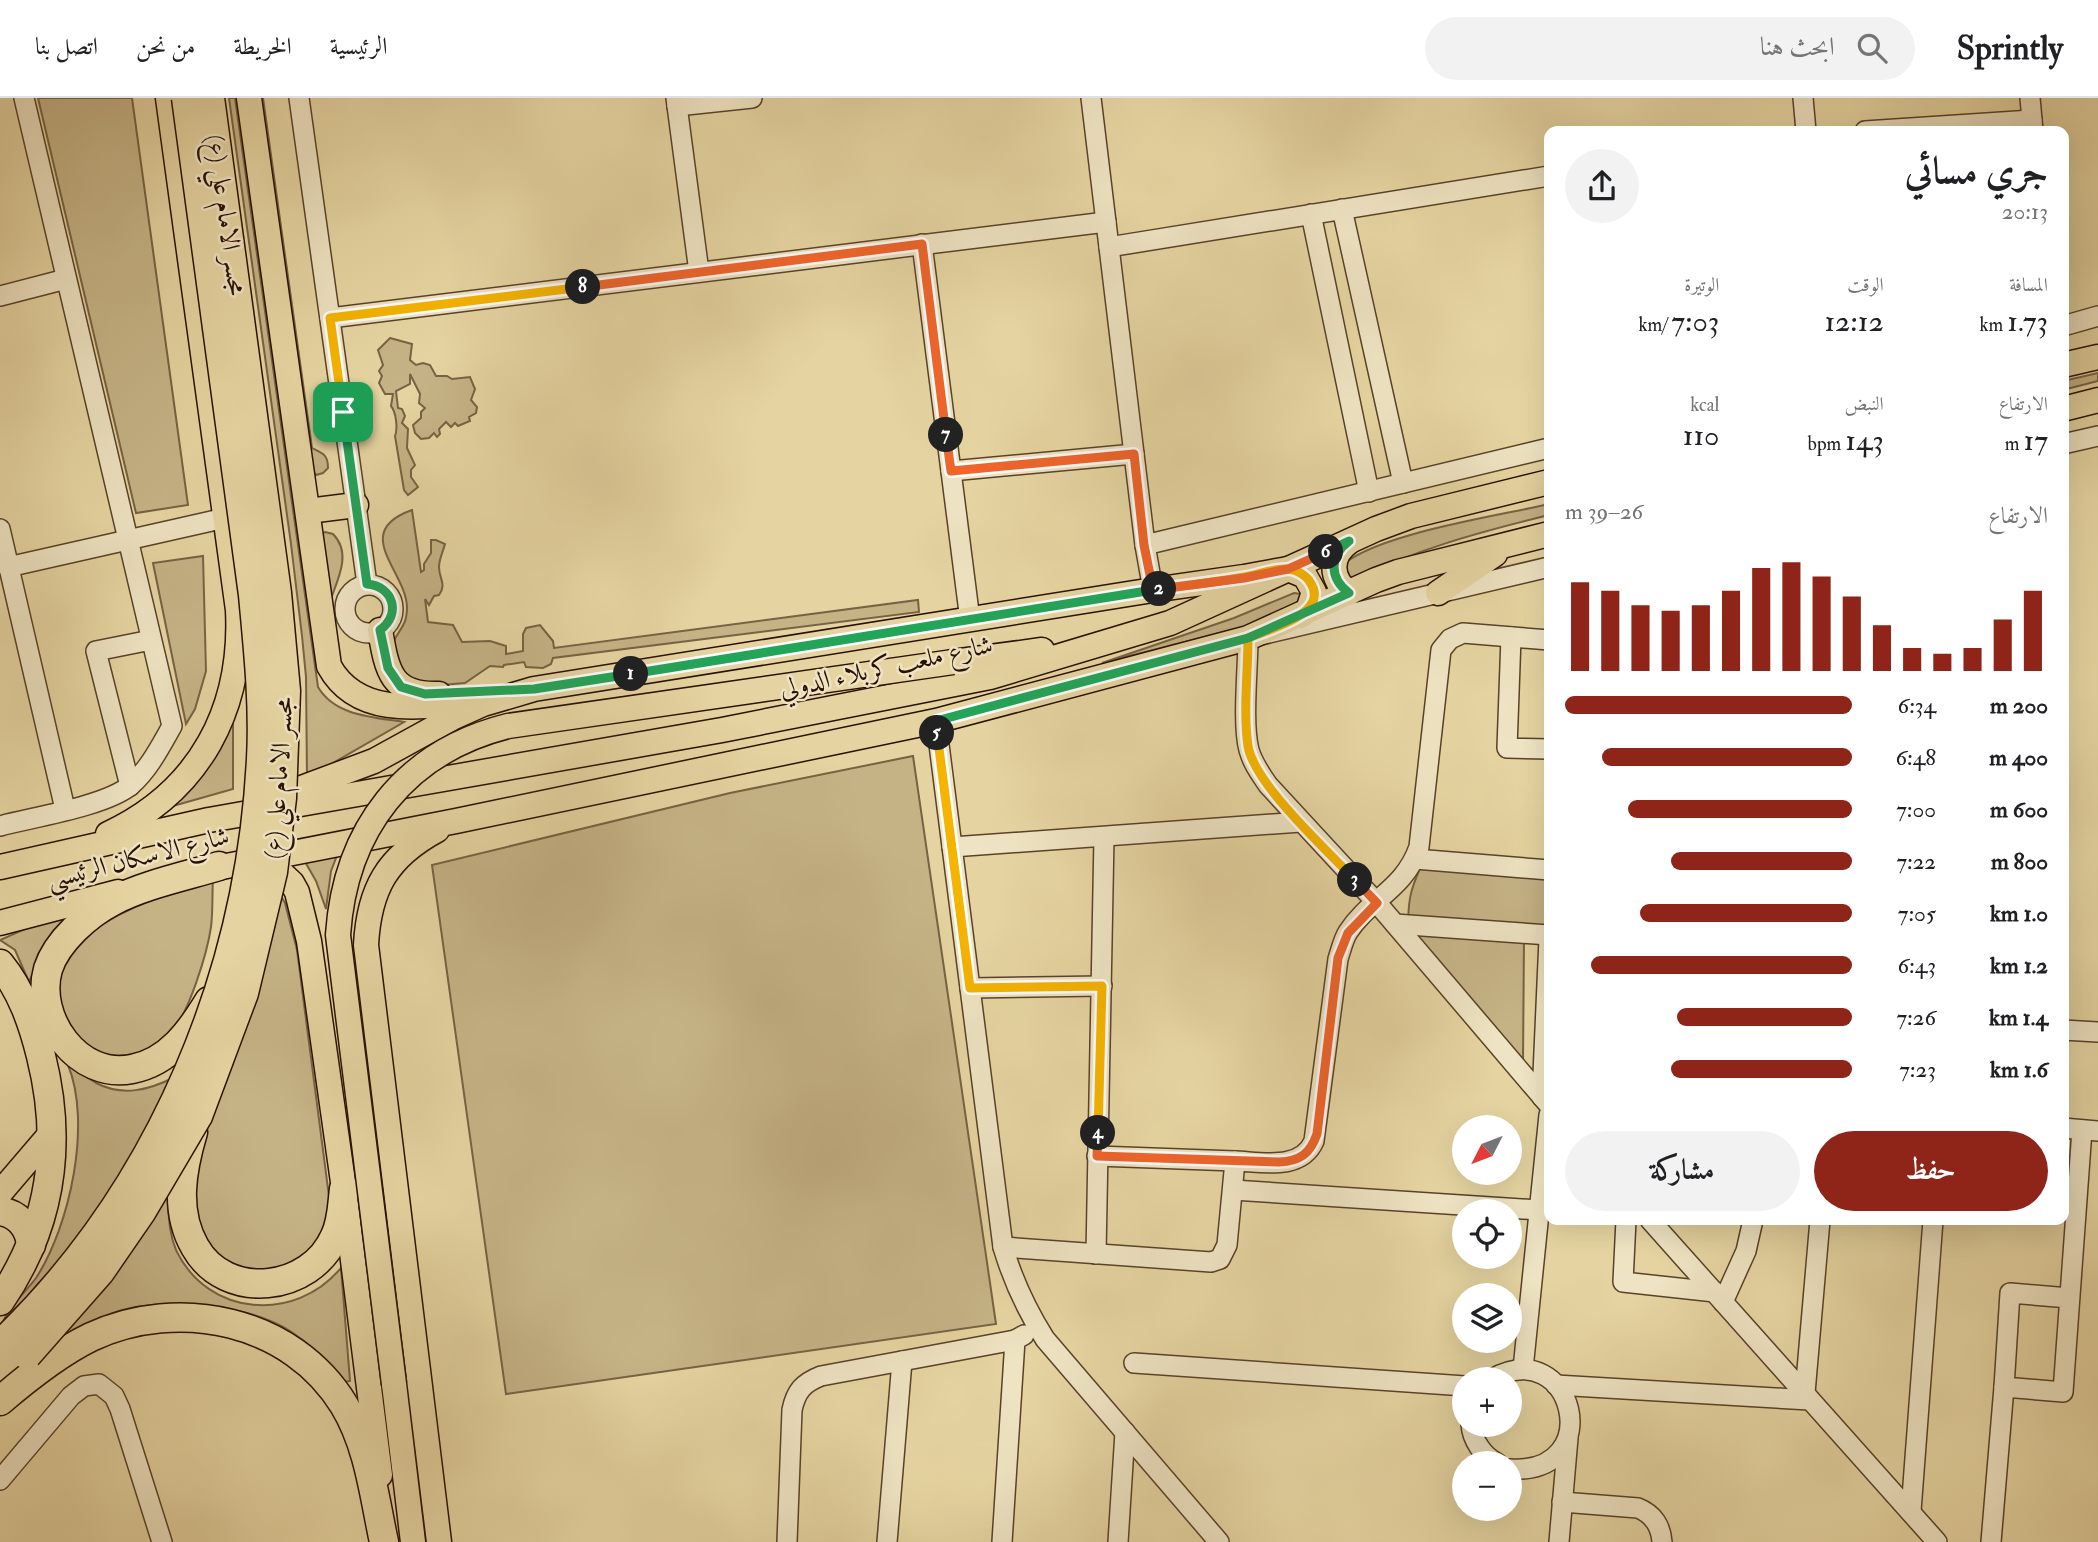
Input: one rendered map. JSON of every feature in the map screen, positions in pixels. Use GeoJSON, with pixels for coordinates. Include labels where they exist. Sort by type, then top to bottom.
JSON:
{"type":"FeatureCollection","features":[{"type":"Feature","properties":{"kind":"highway","name":"مجسر الامام علي (ع)"},"geometry":{"type":"LineString","coordinates":[[0,1384],[12,1346],[44,1300],[86,1250],[138,1171],[192,1067],[222,977],[244,896],[252,848],[260,769],[261,701],[253,595],[186,98]]}},
{"type":"Feature","properties":{"kind":"highway","name":"مجسر الامام علي (ع)"},"geometry":{"type":"LineString","coordinates":[[12,1346],[72,1306],[122,1241],[198,1115],[244,993],[263,918],[279,827],[286,719],[285,668],[210,98]]}},
{"type":"Feature","properties":{"kind":"highway"},"geometry":{"type":"LineString","coordinates":[[219,866],[113,901],[76,928],[55,954],[48,968],[45,985],[50,1015],[58,1033],[72,1050],[82,1058],[103,1067],[130,1070],[149,1064],[168,1053],[194,1026],[222,977]]}},
{"type":"Feature","properties":{"kind":"highway"},"geometry":{"type":"LineString","coordinates":[[0,964],[17,989],[37,1039],[51,1102],[53,1131],[50,1180],[42,1213],[31,1245],[0,1301]]}},
{"type":"Feature","properties":{"kind":"highway"},"geometry":{"type":"LineString","coordinates":[[198,1115],[183,1169],[182,1207],[195,1247],[210,1265],[229,1277],[253,1284],[278,1282],[295,1277],[310,1268],[330,1247],[338,1229],[344,1189]]}},
{"type":"Feature","properties":{"kind":"highway"},"geometry":{"type":"LineString","coordinates":[[0,1211],[21,1221],[31,1245]]}},
{"type":"Feature","properties":{"kind":"highway"},"geometry":{"type":"LineString","coordinates":[[0,1401],[76,1345],[90,1337],[126,1325],[157,1318],[189,1317],[209,1318],[254,1331],[273,1339],[312,1366],[330,1385],[344,1406],[361,1442],[386,1542]]}},
{"type":"Feature","properties":{"kind":"main road"},"geometry":{"type":"LineString","coordinates":[[74,850],[124,827],[166,797],[199,761],[221,721],[235,678],[239,632],[168,98]]}},
{"type":"Feature","properties":{"kind":"main road"},"geometry":{"type":"LineString","coordinates":[[249,98],[328,666],[344,688],[380,704],[400,707],[426,706],[499,699]]}},
{"type":"Feature","properties":{"kind":"main road"},"geometry":{"type":"LineString","coordinates":[[2069,364],[2098,357]]}},
{"type":"Feature","properties":{"kind":"main road"},"geometry":{"type":"LineString","coordinates":[[2069,407],[2098,400]]}},
{"type":"Feature","properties":{"kind":"main road","name":"شارع ملعب كربلاء الدولي"},"geometry":{"type":"LineString","coordinates":[[209,820],[892,698],[1029,667],[1149,630],[1212,606],[1349,541],[1410,516],[1544,483]]}},
{"type":"Feature","properties":{"kind":"main road"},"geometry":{"type":"LineString","coordinates":[[308,511],[356,505]]}},
{"type":"Feature","properties":{"kind":"main road"},"geometry":{"type":"LineString","coordinates":[[439,1542],[366,945],[370,905],[377,888],[385,873],[411,847],[422,838],[456,821],[936,721],[1248,638],[1398,572],[1544,535]]}},
{"type":"Feature","properties":{"kind":"main road"},"geometry":{"type":"LineString","coordinates":[[1349,541],[1337,554],[1334,563],[1337,580],[1349,593]]}},
{"type":"Feature","properties":{"kind":"main road"},"geometry":{"type":"LineString","coordinates":[[1438,593],[1513,543]]}},
{"type":"Feature","properties":{"kind":"main road"},"geometry":{"type":"LineString","coordinates":[[380,630],[385,657],[393,677],[401,687],[425,694],[534,689],[1288,569],[1306,576],[1314,592],[1308,610],[1301,616]]}},
{"type":"Feature","properties":{"kind":"main road"},"geometry":{"type":"LineString","coordinates":[[413,1542],[338,935],[343,897],[354,857],[374,819],[392,795],[442,751],[476,735],[508,726],[1041,650],[1149,630]]}},
{"type":"Feature","properties":{"kind":"main road"},"geometry":{"type":"LineString","coordinates":[[209,820],[374,761],[454,717],[499,699],[534,689]]}},
{"type":"Feature","properties":{"kind":"main road","name":"شارع الاسكان الرئيسي"},"geometry":{"type":"LineString","coordinates":[[0,867],[209,820]]}},
{"type":"Feature","properties":{"kind":"main road","name":"شارع الاسكان الرئيسي"},"geometry":{"type":"LineString","coordinates":[[0,923],[219,866],[456,821]]}},
{"type":"Feature","properties":{"kind":"main road"},"geometry":{"type":"LineString","coordinates":[[255,861],[276,868],[297,892],[309,942],[344,1189],[386,1542]]}},
{"type":"Feature","properties":{"kind":"main road"},"geometry":{"type":"LineString","coordinates":[[316,989],[325,978],[339,972],[354,974],[371,990]]}},
{"type":"Feature","properties":{"kind":"main road"},"geometry":{"type":"LineString","coordinates":[[0,1193],[53,1131]]}},
{"type":"Feature","properties":{"kind":"street"},"geometry":{"type":"LineString","coordinates":[[0,826],[102,801],[130,786],[153,759],[172,726],[23,98]]}},
{"type":"Feature","properties":{"kind":"street"},"geometry":{"type":"LineString","coordinates":[[299,98],[367,584]]}},
{"type":"Feature","properties":{"kind":"street"},"geometry":{"type":"LineString","coordinates":[[699,272],[676,102],[752,98]]}},
{"type":"Feature","properties":{"kind":"street"},"geometry":{"type":"LineString","coordinates":[[1091,98],[1144,545],[1153,590]]}},
{"type":"Feature","properties":{"kind":"street"},"geometry":{"type":"LineString","coordinates":[[1802,98],[1805,126]]}},
{"type":"Feature","properties":{"kind":"street"},"geometry":{"type":"LineString","coordinates":[[2030,98],[2033,126]]}},
{"type":"Feature","properties":{"kind":"street"},"geometry":{"type":"LineString","coordinates":[[1109,247],[1544,177]]}},
{"type":"Feature","properties":{"kind":"street"},"geometry":{"type":"LineString","coordinates":[[1342,209],[1403,483]]}},
{"type":"Feature","properties":{"kind":"street"},"geometry":{"type":"LineString","coordinates":[[1311,214],[1369,492]]}},
{"type":"Feature","properties":{"kind":"street"},"geometry":{"type":"LineString","coordinates":[[330,318],[1106,222]]}},
{"type":"Feature","properties":{"kind":"street"},"geometry":{"type":"LineString","coordinates":[[922,244],[970,620]]}},
{"type":"Feature","properties":{"kind":"street"},"geometry":{"type":"LineString","coordinates":[[0,296],[66,279]]}},
{"type":"Feature","properties":{"kind":"street"},"geometry":{"type":"LineString","coordinates":[[2069,324],[2098,316]]}},
{"type":"Feature","properties":{"kind":"street"},"geometry":{"type":"LineString","coordinates":[[2069,443],[2098,436]]}},
{"type":"Feature","properties":{"kind":"street"},"geometry":{"type":"LineString","coordinates":[[1144,545],[1544,449]]}},
{"type":"Feature","properties":{"kind":"street"},"geometry":{"type":"LineString","coordinates":[[951,471],[1134,454]]}},
{"type":"Feature","properties":{"kind":"street"},"geometry":{"type":"LineString","coordinates":[[8,567],[225,518]]}},
{"type":"Feature","properties":{"kind":"street"},"geometry":{"type":"LineString","coordinates":[[1,538],[8,567],[6,593],[65,809]]}},
{"type":"Feature","properties":{"kind":"street"},"geometry":{"type":"LineString","coordinates":[[1544,568],[1248,638],[1248,747],[1254,765],[1268,785],[1395,924],[1544,1104]]}},
{"type":"Feature","properties":{"kind":"street"},"geometry":{"type":"LineString","coordinates":[[367,584],[383,589],[392,602],[391,618],[380,630],[364,633],[346,619],[345,603],[353,590],[367,584]]}},
{"type":"Feature","properties":{"kind":"street"},"geometry":{"type":"LineString","coordinates":[[1097,1156],[1295,1161],[1307,1153],[1317,1134],[1338,958],[1348,933],[1399,883],[1413,865],[1419,847],[1441,650],[1450,639],[1463,633],[1544,640]]}},
{"type":"Feature","properties":{"kind":"street"},"geometry":{"type":"LineString","coordinates":[[1511,637],[1507,748],[1544,749]]}},
{"type":"Feature","properties":{"kind":"street"},"geometry":{"type":"LineString","coordinates":[[130,786],[96,651],[151,640]]}},
{"type":"Feature","properties":{"kind":"street"},"geometry":{"type":"LineString","coordinates":[[936,721],[1003,1247],[1013,1280],[1026,1309],[1045,1339],[1219,1542]]}},
{"type":"Feature","properties":{"kind":"street"},"geometry":{"type":"LineString","coordinates":[[952,847],[1301,822]]}},
{"type":"Feature","properties":{"kind":"street"},"geometry":{"type":"LineString","coordinates":[[1096,1254],[1104,837]]}},
{"type":"Feature","properties":{"kind":"street"},"geometry":{"type":"LineString","coordinates":[[1415,859],[1544,870]]}},
{"type":"Feature","properties":{"kind":"street"},"geometry":{"type":"LineString","coordinates":[[1395,924],[1544,937]]}},
{"type":"Feature","properties":{"kind":"street"},"geometry":{"type":"LineString","coordinates":[[970,988],[1102,986]]}},
{"type":"Feature","properties":{"kind":"street"},"geometry":{"type":"LineString","coordinates":[[2069,1030],[2098,1032]]}},
{"type":"Feature","properties":{"kind":"street"},"geometry":{"type":"LineString","coordinates":[[2004,1387],[2063,1392],[2081,1130]]}},
{"type":"Feature","properties":{"kind":"street"},"geometry":{"type":"LineString","coordinates":[[1544,1136],[1523,1369],[1541,1374],[1556,1385],[1567,1400],[1571,1418],[1559,1542]]}},
{"type":"Feature","properties":{"kind":"street"},"geometry":{"type":"LineString","coordinates":[[1003,1247],[1211,1262],[1220,1259],[1226,1250],[1235,1161]]}},
{"type":"Feature","properties":{"kind":"street"},"geometry":{"type":"LineString","coordinates":[[1233,1190],[1539,1210]]}},
{"type":"Feature","properties":{"kind":"street"},"geometry":{"type":"LineString","coordinates":[[1626,1225],[1623,1282],[1719,1297]]}},
{"type":"Feature","properties":{"kind":"street"},"geometry":{"type":"LineString","coordinates":[[1654,1225],[1937,1542]]}},
{"type":"Feature","properties":{"kind":"street"},"geometry":{"type":"LineString","coordinates":[[1719,1297],[1746,1251],[1752,1225]]}},
{"type":"Feature","properties":{"kind":"street"},"geometry":{"type":"LineString","coordinates":[[1807,1397],[1820,1225]]}},
{"type":"Feature","properties":{"kind":"street"},"geometry":{"type":"LineString","coordinates":[[1910,1511],[1933,1225]]}},
{"type":"Feature","properties":{"kind":"street"},"geometry":{"type":"LineString","coordinates":[[1991,1542],[2010,1293],[2069,1298]]}},
{"type":"Feature","properties":{"kind":"street"},"geometry":{"type":"LineString","coordinates":[[787,1542],[792,1410],[797,1392],[808,1381],[821,1376],[1015,1340],[1038,1326]]}},
{"type":"Feature","properties":{"kind":"street"},"geometry":{"type":"LineString","coordinates":[[1002,1542],[1015,1340]]}},
{"type":"Feature","properties":{"kind":"street"},"geometry":{"type":"LineString","coordinates":[[887,1542],[902,1361]]}},
{"type":"Feature","properties":{"kind":"street"},"geometry":{"type":"LineString","coordinates":[[1134,1363],[1452,1385]]}},
{"type":"Feature","properties":{"kind":"street"},"geometry":{"type":"LineString","coordinates":[[0,1480],[71,1396],[84,1386],[99,1384],[114,1396],[120,1409],[162,1542]]}},
{"type":"Feature","properties":{"kind":"street"},"geometry":{"type":"LineString","coordinates":[[1556,1385],[1807,1397]]}},
{"type":"Feature","properties":{"kind":"street"},"geometry":{"type":"LineString","coordinates":[[1118,1542],[1125,1432]]}},
{"type":"Feature","properties":{"kind":"street"},"geometry":{"type":"LineString","coordinates":[[1522,1470],[1545,1464],[1559,1452],[1568,1436]]}},
{"type":"Feature","properties":{"kind":"street"},"geometry":{"type":"LineString","coordinates":[[1563,1502],[1638,1507],[1658,1524],[1662,1542]]}},
{"type":"Feature","properties":{"kind":"shaded area"},"geometry":{"type":"Polygon","coordinates":[[[38,98],[132,98],[188,505],[136,513],[38,98]]]}},
{"type":"Feature","properties":{"kind":"shaded area"},"geometry":{"type":"Polygon","coordinates":[[[229,98],[235,98],[318,687],[325,697],[345,710],[404,722],[307,778],[306,677],[302,636],[229,98]]]}},
{"type":"Feature","properties":{"kind":"shaded area"},"geometry":{"type":"Polygon","coordinates":[[[256,98],[263,98],[312,448],[324,455],[328,464],[323,473],[316,475],[311,468],[256,98]]]}},
{"type":"Feature","properties":{"kind":"shaded area"},"geometry":{"type":"Polygon","coordinates":[[[390,338],[412,344],[410,360],[416,365],[430,365],[436,376],[452,379],[470,377],[475,389],[471,400],[477,407],[476,413],[469,417],[470,421],[458,426],[455,423],[451,427],[446,422],[439,429],[440,434],[437,437],[434,433],[429,438],[421,439],[415,433],[413,425],[421,418],[421,412],[425,408],[419,403],[420,394],[410,374],[410,384],[396,391],[398,408],[402,409],[405,416],[402,423],[408,429],[407,448],[415,465],[411,470],[411,477],[418,487],[408,495],[404,490],[395,436],[396,420],[391,406],[393,394],[385,394],[379,383],[382,376],[379,371],[383,365],[378,350],[390,338]]]}},
{"type":"Feature","properties":{"kind":"shaded area"},"geometry":{"type":"Polygon","coordinates":[[[2098,373],[2098,381],[2069,388],[2069,380],[2098,373]]]}},
{"type":"Feature","properties":{"kind":"shaded area"},"geometry":{"type":"Polygon","coordinates":[[[1544,505],[1544,516],[1447,543],[1349,582],[1339,568],[1355,556],[1379,545],[1469,521],[1544,505]]]}},
{"type":"Feature","properties":{"kind":"shaded area"},"geometry":{"type":"Polygon","coordinates":[[[412,510],[421,572],[431,553],[431,540],[445,544],[439,564],[443,584],[441,591],[429,605],[425,599],[428,622],[453,625],[462,642],[490,641],[506,646],[506,654],[523,651],[523,634],[526,628],[540,625],[553,641],[554,648],[918,600],[919,612],[553,658],[551,664],[543,668],[526,667],[524,662],[503,667],[490,666],[465,683],[417,687],[402,679],[393,643],[404,623],[407,607],[383,541],[385,529],[394,519],[412,510]]]}},
{"type":"Feature","properties":{"kind":"shaded area"},"geometry":{"type":"Polygon","coordinates":[[[325,532],[333,534],[339,541],[343,558],[330,601],[320,536],[325,532]]]}},
{"type":"Feature","properties":{"kind":"shaded area"},"geometry":{"type":"Polygon","coordinates":[[[203,556],[206,671],[195,709],[186,724],[153,563],[203,556]]]}},
{"type":"Feature","properties":{"kind":"shaded area"},"geometry":{"type":"Polygon","coordinates":[[[1294,593],[1308,595],[1287,616],[1102,663],[1234,618],[1294,593]]]}},
{"type":"Feature","properties":{"kind":"shaded area"},"geometry":{"type":"Polygon","coordinates":[[[233,714],[233,789],[166,808],[233,714]]]}},
{"type":"Feature","properties":{"kind":"shaded area"},"geometry":{"type":"Polygon","coordinates":[[[913,756],[996,1324],[506,1394],[432,865],[730,793],[913,756]]]}},
{"type":"Feature","properties":{"kind":"shaded area"},"geometry":{"type":"Polygon","coordinates":[[[338,853],[331,871],[326,909],[316,881],[304,860],[338,853]]]}},
{"type":"Feature","properties":{"kind":"shaded area"},"geometry":{"type":"Polygon","coordinates":[[[1422,864],[1544,872],[1544,940],[1524,939],[1523,1061],[1408,933],[1408,913],[1414,882],[1422,864]]]}},
{"type":"Feature","properties":{"kind":"shaded area"},"geometry":{"type":"Polygon","coordinates":[[[213,879],[212,921],[206,952],[191,997],[172,1032],[151,1048],[139,1053],[112,1055],[88,1047],[76,1037],[58,1004],[63,967],[72,952],[97,928],[128,910],[213,879]]]}},
{"type":"Feature","properties":{"kind":"shaded area"},"geometry":{"type":"Polygon","coordinates":[[[278,898],[282,898],[285,903],[297,950],[330,1204],[327,1223],[308,1253],[278,1269],[244,1270],[215,1256],[190,1206],[191,1180],[278,898]]]}},
{"type":"Feature","properties":{"kind":"shaded area"},"geometry":{"type":"Polygon","coordinates":[[[69,914],[47,944],[29,982],[15,950],[0,940],[52,917],[69,914]]]}},
{"type":"Feature","properties":{"kind":"shaded area"},"geometry":{"type":"Polygon","coordinates":[[[68,1065],[96,1083],[116,1090],[146,1088],[175,1077],[113,1190],[0,1336],[8,1312],[36,1278],[48,1256],[67,1203],[74,1174],[78,1115],[75,1089],[68,1065]]]}},
{"type":"Feature","properties":{"kind":"shaded area"},"geometry":{"type":"Polygon","coordinates":[[[167,1192],[170,1229],[176,1250],[190,1272],[209,1289],[230,1300],[253,1305],[277,1304],[300,1298],[322,1286],[341,1268],[350,1381],[345,1382],[298,1336],[272,1322],[228,1309],[179,1304],[132,1308],[113,1313],[82,1330],[33,1367],[167,1192]]]}},
{"type":"Feature","properties":{"kind":"route"},"geometry":{"type":"LineString","coordinates":[[343,412],[330,318],[922,244],[951,471],[1134,454],[1144,545],[1153,590],[1203,583],[1244,578],[1288,569],[1349,541],[1337,554],[1334,572],[1342,588],[1349,593],[1301,616],[1248,638],[936,721],[970,988],[1102,986],[1097,1156],[1279,1162],[1295,1161],[1311,1148],[1317,1134],[1338,958],[1348,933],[1377,903],[1268,785],[1254,765],[1248,747],[1248,638],[1301,616],[1308,610],[1313,602],[1314,592],[1306,576],[1288,569],[1244,578],[1153,590],[534,689],[425,694],[401,687],[388,668],[380,630],[391,618],[392,602],[383,589],[367,584],[343,412]]}}]}
